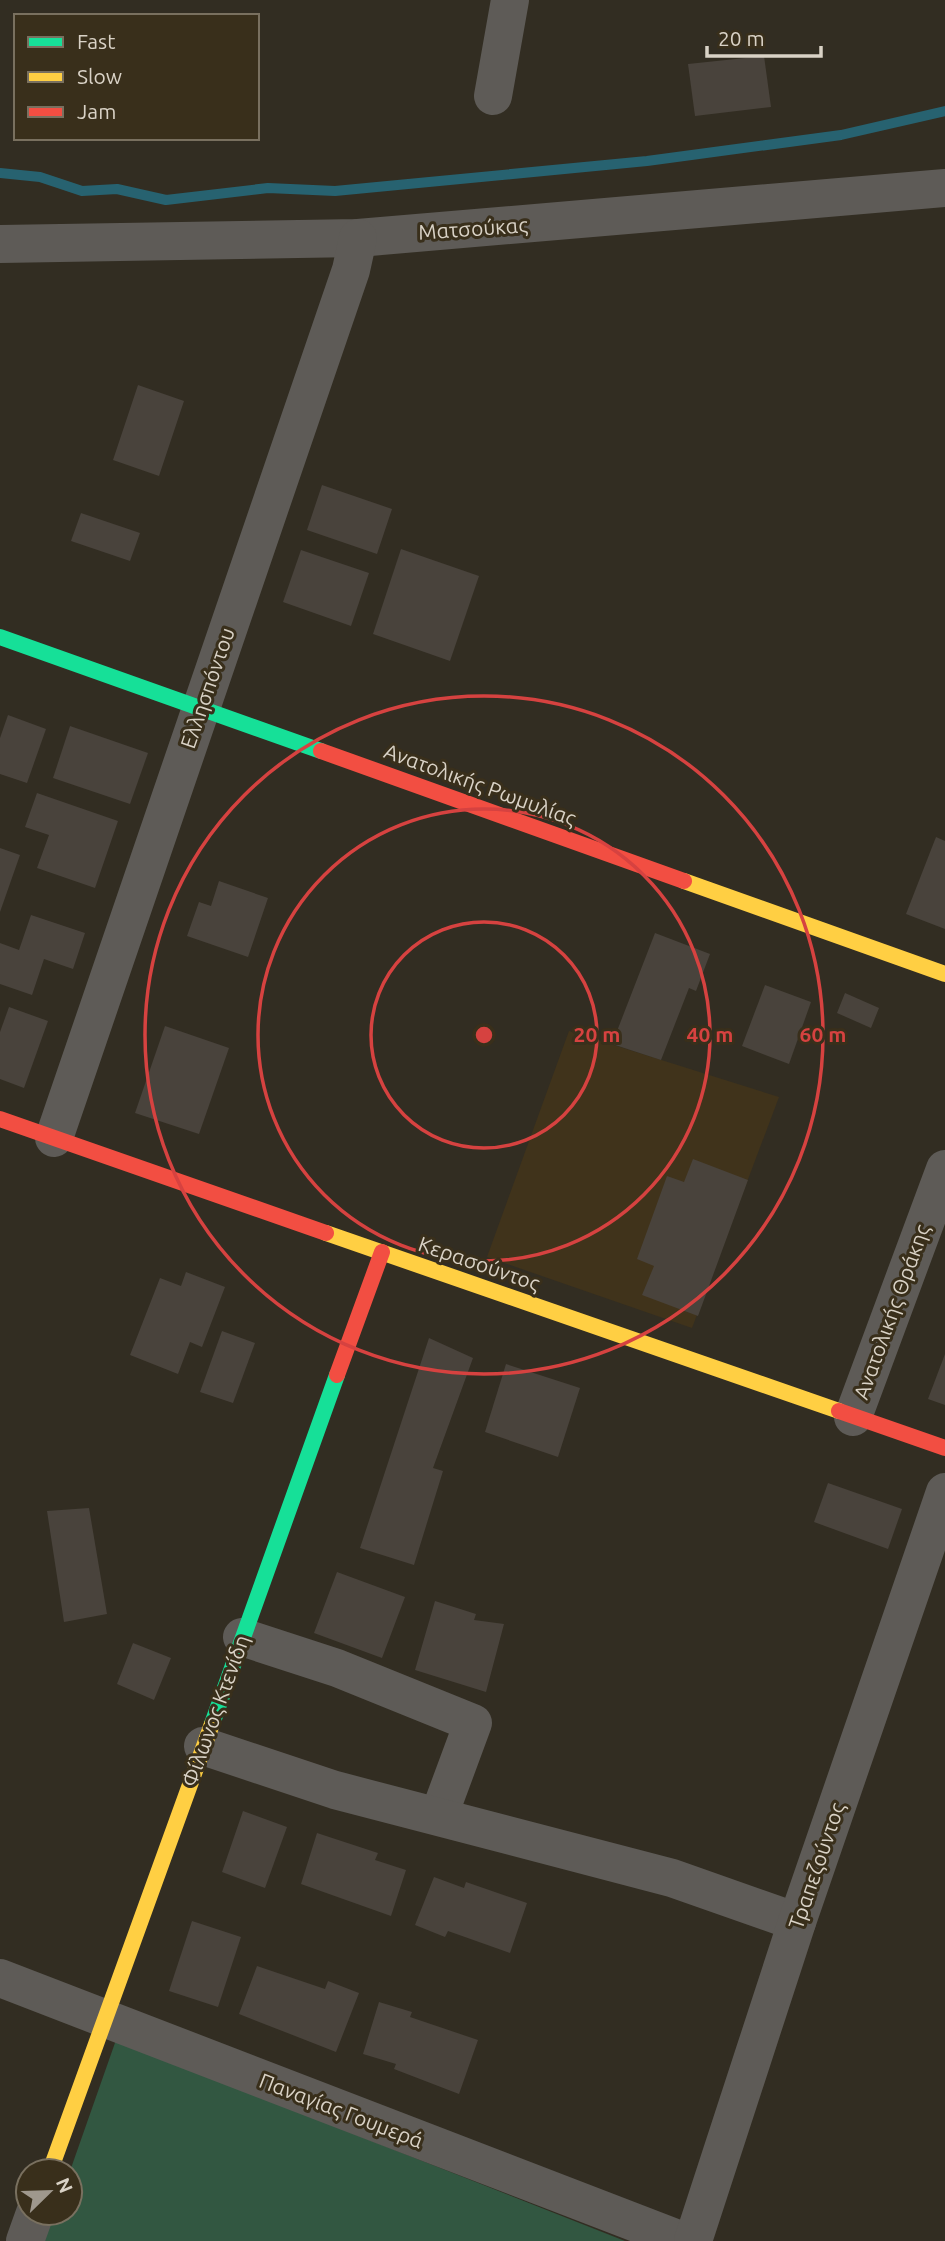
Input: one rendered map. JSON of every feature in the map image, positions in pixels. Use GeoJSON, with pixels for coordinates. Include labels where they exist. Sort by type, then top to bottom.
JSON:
{"type":"FeatureCollection","features":[{"type":"Feature","properties":{"kind":"street"},"geometry":{"type":"LineString","coordinates":[[493,96],[510,0]]}},
{"type":"Feature","properties":{"kind":"street","name":"Ματσούκας"},"geometry":{"type":"LineString","coordinates":[[0,244],[358,238],[945,188]]}},
{"type":"Feature","properties":{"kind":"street","name":"Ελλησπόντου"},"geometry":{"type":"LineString","coordinates":[[54,1138],[351,270],[358,238]]}},
{"type":"Feature","properties":{"kind":"street","name":"Ανατολικής Ρωμυλίας"},"geometry":{"type":"LineString","coordinates":[[0,637],[945,974]]}},
{"type":"Feature","properties":{"kind":"street","name":"Κερασούντος"},"geometry":{"type":"LineString","coordinates":[[0,1119],[945,1448]]}},
{"type":"Feature","properties":{"kind":"street","name":"Ανατολικής Θράκης"},"geometry":{"type":"LineString","coordinates":[[853,1417],[945,1169]]}},
{"type":"Feature","properties":{"kind":"street","name":"Φίλωνος Κτενίδη"},"geometry":{"type":"LineString","coordinates":[[55,2157],[382,1252]]}},
{"type":"Feature","properties":{"kind":"street","name":"Τραπεζούντος"},"geometry":{"type":"LineString","coordinates":[[693,2241],[797,1922],[945,1492]]}},
{"type":"Feature","properties":{"kind":"street"},"geometry":{"type":"LineString","coordinates":[[242,1637],[337,1668],[473,1723],[439,1815]]}},
{"type":"Feature","properties":{"kind":"street"},"geometry":{"type":"LineString","coordinates":[[203,1746],[334,1790],[439,1815],[673,1878],[797,1922]]}},
{"type":"Feature","properties":{"kind":"street","name":"Παναγίας Γουμερά"},"geometry":{"type":"LineString","coordinates":[[0,1979],[683,2241]]}},
{"type":"Feature","properties":{"kind":"shaded area"},"geometry":{"type":"Polygon","coordinates":[[[569,1031],[779,1097],[692,1328],[487,1257],[569,1031]]]}},
{"type":"Feature","properties":{"kind":"green space"},"geometry":{"type":"Polygon","coordinates":[[[116,2040],[625,2241],[44,2241],[49,2227],[84,2227],[84,2157],[75,2157],[116,2040]]]}},
{"type":"Feature","properties":{"kind":"building"},"geometry":{"type":"Polygon","coordinates":[[[764,56],[771,107],[695,116],[688,64],[764,56]]]}},
{"type":"Feature","properties":{"kind":"building"},"geometry":{"type":"Polygon","coordinates":[[[138,385],[184,401],[159,476],[113,460],[138,385]]]}},
{"type":"Feature","properties":{"kind":"building"},"geometry":{"type":"Polygon","coordinates":[[[322,485],[392,509],[377,554],[307,530],[322,485]]]}},
{"type":"Feature","properties":{"kind":"building"},"geometry":{"type":"Polygon","coordinates":[[[81,513],[140,533],[130,561],[71,541],[81,513]]]}},
{"type":"Feature","properties":{"kind":"building"},"geometry":{"type":"Polygon","coordinates":[[[401,549],[479,576],[450,661],[373,634],[401,549]]]}},
{"type":"Feature","properties":{"kind":"building"},"geometry":{"type":"Polygon","coordinates":[[[301,550],[369,573],[351,626],[283,602],[301,550]]]}},
{"type":"Feature","properties":{"kind":"building"},"geometry":{"type":"Polygon","coordinates":[[[8,715],[46,729],[27,783],[0,774],[0,738],[8,715]]]}},
{"type":"Feature","properties":{"kind":"building"},"geometry":{"type":"Polygon","coordinates":[[[70,726],[148,753],[130,804],[53,778],[70,726]]]}},
{"type":"Feature","properties":{"kind":"building"},"geometry":{"type":"Polygon","coordinates":[[[37,793],[118,821],[95,888],[37,868],[49,835],[25,827],[37,793]]]}},
{"type":"Feature","properties":{"kind":"building"},"geometry":{"type":"Polygon","coordinates":[[[936,837],[945,841],[945,929],[906,914],[936,837]]]}},
{"type":"Feature","properties":{"kind":"building"},"geometry":{"type":"Polygon","coordinates":[[[0,848],[20,855],[0,912],[0,848]]]}},
{"type":"Feature","properties":{"kind":"building"},"geometry":{"type":"Polygon","coordinates":[[[219,881],[268,898],[248,957],[187,936],[199,902],[211,906],[219,881]]]}},
{"type":"Feature","properties":{"kind":"building"},"geometry":{"type":"Polygon","coordinates":[[[31,915],[85,933],[73,969],[44,959],[32,995],[0,984],[0,943],[19,950],[31,915]]]}},
{"type":"Feature","properties":{"kind":"building"},"geometry":{"type":"Polygon","coordinates":[[[655,933],[710,954],[696,991],[689,988],[661,1060],[612,1044],[655,933]]]}},
{"type":"Feature","properties":{"kind":"building"},"geometry":{"type":"Polygon","coordinates":[[[765,985],[811,1002],[789,1064],[742,1046],[765,985]]]}},
{"type":"Feature","properties":{"kind":"building"},"geometry":{"type":"Polygon","coordinates":[[[845,993],[879,1008],[871,1028],[837,1013],[845,993]]]}},
{"type":"Feature","properties":{"kind":"building"},"geometry":{"type":"Polygon","coordinates":[[[9,1007],[48,1021],[24,1088],[0,1079],[0,1032],[9,1007]]]}},
{"type":"Feature","properties":{"kind":"building"},"geometry":{"type":"Polygon","coordinates":[[[165,1026],[229,1048],[199,1134],[135,1113],[165,1026]]]}},
{"type":"Feature","properties":{"kind":"building"},"geometry":{"type":"Polygon","coordinates":[[[693,1159],[748,1180],[698,1316],[642,1295],[654,1266],[637,1259],[667,1176],[684,1182],[693,1159]]]}},
{"type":"Feature","properties":{"kind":"building"},"geometry":{"type":"Polygon","coordinates":[[[186,1272],[225,1287],[202,1347],[190,1342],[178,1374],[130,1355],[160,1278],[181,1286],[186,1272]]]}},
{"type":"Feature","properties":{"kind":"building"},"geometry":{"type":"Polygon","coordinates":[[[222,1331],[255,1343],[233,1403],[200,1392],[222,1331]]]}},
{"type":"Feature","properties":{"kind":"building"},"geometry":{"type":"Polygon","coordinates":[[[429,1338],[473,1358],[433,1468],[443,1471],[414,1565],[360,1548],[429,1338]]]}},
{"type":"Feature","properties":{"kind":"building"},"geometry":{"type":"Polygon","coordinates":[[[945,1354],[945,1405],[928,1399],[945,1354]]]}},
{"type":"Feature","properties":{"kind":"building"},"geometry":{"type":"Polygon","coordinates":[[[506,1364],[580,1388],[558,1457],[485,1432],[506,1364]]]}},
{"type":"Feature","properties":{"kind":"building"},"geometry":{"type":"Polygon","coordinates":[[[828,1483],[902,1509],[888,1549],[814,1522],[828,1483]]]}},
{"type":"Feature","properties":{"kind":"building"},"geometry":{"type":"Polygon","coordinates":[[[89,1508],[107,1614],[64,1622],[47,1511],[89,1508]]]}},
{"type":"Feature","properties":{"kind":"building"},"geometry":{"type":"Polygon","coordinates":[[[337,1572],[405,1597],[382,1658],[314,1633],[337,1572]]]}},
{"type":"Feature","properties":{"kind":"building"},"geometry":{"type":"Polygon","coordinates":[[[435,1601],[476,1614],[474,1620],[504,1624],[486,1692],[415,1670],[435,1601]]]}},
{"type":"Feature","properties":{"kind":"building"},"geometry":{"type":"Polygon","coordinates":[[[133,1643],[171,1658],[154,1700],[117,1684],[133,1643]]]}},
{"type":"Feature","properties":{"kind":"building"},"geometry":{"type":"Polygon","coordinates":[[[243,1811],[287,1827],[265,1888],[222,1872],[243,1811]]]}},
{"type":"Feature","properties":{"kind":"building"},"geometry":{"type":"Polygon","coordinates":[[[317,1833],[378,1853],[375,1860],[406,1870],[391,1916],[301,1884],[317,1833]]]}},
{"type":"Feature","properties":{"kind":"building"},"geometry":{"type":"Polygon","coordinates":[[[434,1877],[464,1888],[466,1882],[527,1903],[510,1953],[448,1931],[445,1937],[415,1925],[434,1877]]]}},
{"type":"Feature","properties":{"kind":"building"},"geometry":{"type":"Polygon","coordinates":[[[192,1921],[241,1937],[218,2007],[169,1991],[192,1921]]]}},
{"type":"Feature","properties":{"kind":"building"},"geometry":{"type":"Polygon","coordinates":[[[257,1966],[325,1989],[328,1981],[359,1993],[336,2052],[239,2014],[257,1966]]]}},
{"type":"Feature","properties":{"kind":"building"},"geometry":{"type":"Polygon","coordinates":[[[379,2002],[412,2012],[410,2017],[478,2040],[459,2094],[394,2069],[396,2064],[363,2054],[379,2002]]]}},
{"type":"Feature","properties":{"kind":"waterway"},"geometry":{"type":"LineString","coordinates":[[0,173],[40,177],[82,191],[117,189],[166,200],[268,188],[335,191],[647,161],[841,135],[945,111]]}},
{"type":"Feature","properties":{"kind":"traffic: fast"},"geometry":{"type":"LineString","coordinates":[[0,637],[321,751]]}},
{"type":"Feature","properties":{"kind":"traffic: fast"},"geometry":{"type":"LineString","coordinates":[[212,1724],[337,1375]]}},
{"type":"Feature","properties":{"kind":"traffic: slow"},"geometry":{"type":"LineString","coordinates":[[684,881],[945,974]]}},
{"type":"Feature","properties":{"kind":"traffic: slow"},"geometry":{"type":"LineString","coordinates":[[326,1233],[839,1411]]}},
{"type":"Feature","properties":{"kind":"traffic: slow"},"geometry":{"type":"LineString","coordinates":[[55,2157],[212,1724]]}},
{"type":"Feature","properties":{"kind":"traffic: jam"},"geometry":{"type":"LineString","coordinates":[[321,751],[684,881]]}},
{"type":"Feature","properties":{"kind":"traffic: jam"},"geometry":{"type":"LineString","coordinates":[[0,1119],[326,1233]]}},
{"type":"Feature","properties":{"kind":"traffic: jam"},"geometry":{"type":"LineString","coordinates":[[337,1375],[382,1252]]}},
{"type":"Feature","properties":{"kind":"traffic: jam"},"geometry":{"type":"LineString","coordinates":[[839,1411],[945,1448]]}}]}
